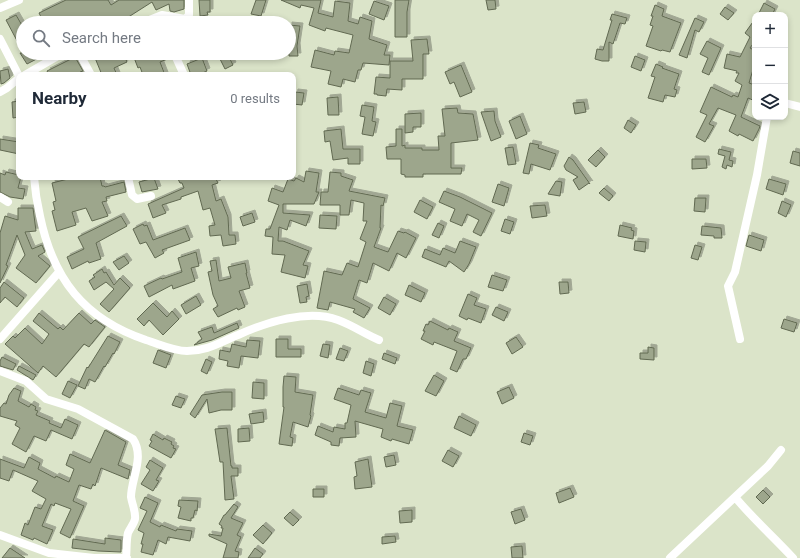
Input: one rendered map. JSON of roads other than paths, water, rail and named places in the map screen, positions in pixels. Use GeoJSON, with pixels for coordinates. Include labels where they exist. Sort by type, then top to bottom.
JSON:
{"type":"FeatureCollection","features":[{"type":"Feature","properties":{"kind":"street"},"geometry":{"type":"LineString","coordinates":[[0,8],[19,0]]}},
{"type":"Feature","properties":{"kind":"street"},"geometry":{"type":"LineString","coordinates":[[188,16],[189,0]]}},
{"type":"Feature","properties":{"kind":"street"},"geometry":{"type":"LineString","coordinates":[[0,39],[16,72]]}},
{"type":"Feature","properties":{"kind":"street"},"geometry":{"type":"LineString","coordinates":[[30,72],[51,60]]}},
{"type":"Feature","properties":{"kind":"street"},"geometry":{"type":"LineString","coordinates":[[83,60],[89,72]]}},
{"type":"Feature","properties":{"kind":"street"},"geometry":{"type":"LineString","coordinates":[[177,60],[183,72]]}},
{"type":"Feature","properties":{"kind":"street"},"geometry":{"type":"LineString","coordinates":[[0,92],[16,80]]}},
{"type":"Feature","properties":{"kind":"street"},"geometry":{"type":"LineString","coordinates":[[788,104],[800,107]]}},
{"type":"Feature","properties":{"kind":"street"},"geometry":{"type":"LineString","coordinates":[[740,339],[728,286],[735,272],[757,175],[766,120]]}},
{"type":"Feature","properties":{"kind":"street"},"geometry":{"type":"LineString","coordinates":[[34,180],[43,230],[51,255],[59,272],[82,303],[98,317],[128,334],[164,346],[186,351],[207,349],[262,325],[289,318],[315,316],[338,320],[379,340]]}},
{"type":"Feature","properties":{"kind":"street"},"geometry":{"type":"LineString","coordinates":[[129,180],[132,195],[137,199],[151,196]]}},
{"type":"Feature","properties":{"kind":"street"},"geometry":{"type":"LineString","coordinates":[[0,197],[8,202]]}},
{"type":"Feature","properties":{"kind":"street"},"geometry":{"type":"LineString","coordinates":[[0,339],[59,272]]}},
{"type":"Feature","properties":{"kind":"street"},"geometry":{"type":"LineString","coordinates":[[0,371],[26,381],[46,399],[78,409],[133,439],[136,443],[137,453],[136,471],[131,498],[136,517],[129,531],[127,558],[81,557],[49,553],[0,535]]}},
{"type":"Feature","properties":{"kind":"street"},"geometry":{"type":"LineString","coordinates":[[670,558],[768,466],[781,450]]}},
{"type":"Feature","properties":{"kind":"street"},"geometry":{"type":"LineString","coordinates":[[735,497],[750,515],[793,558]]}}]}
